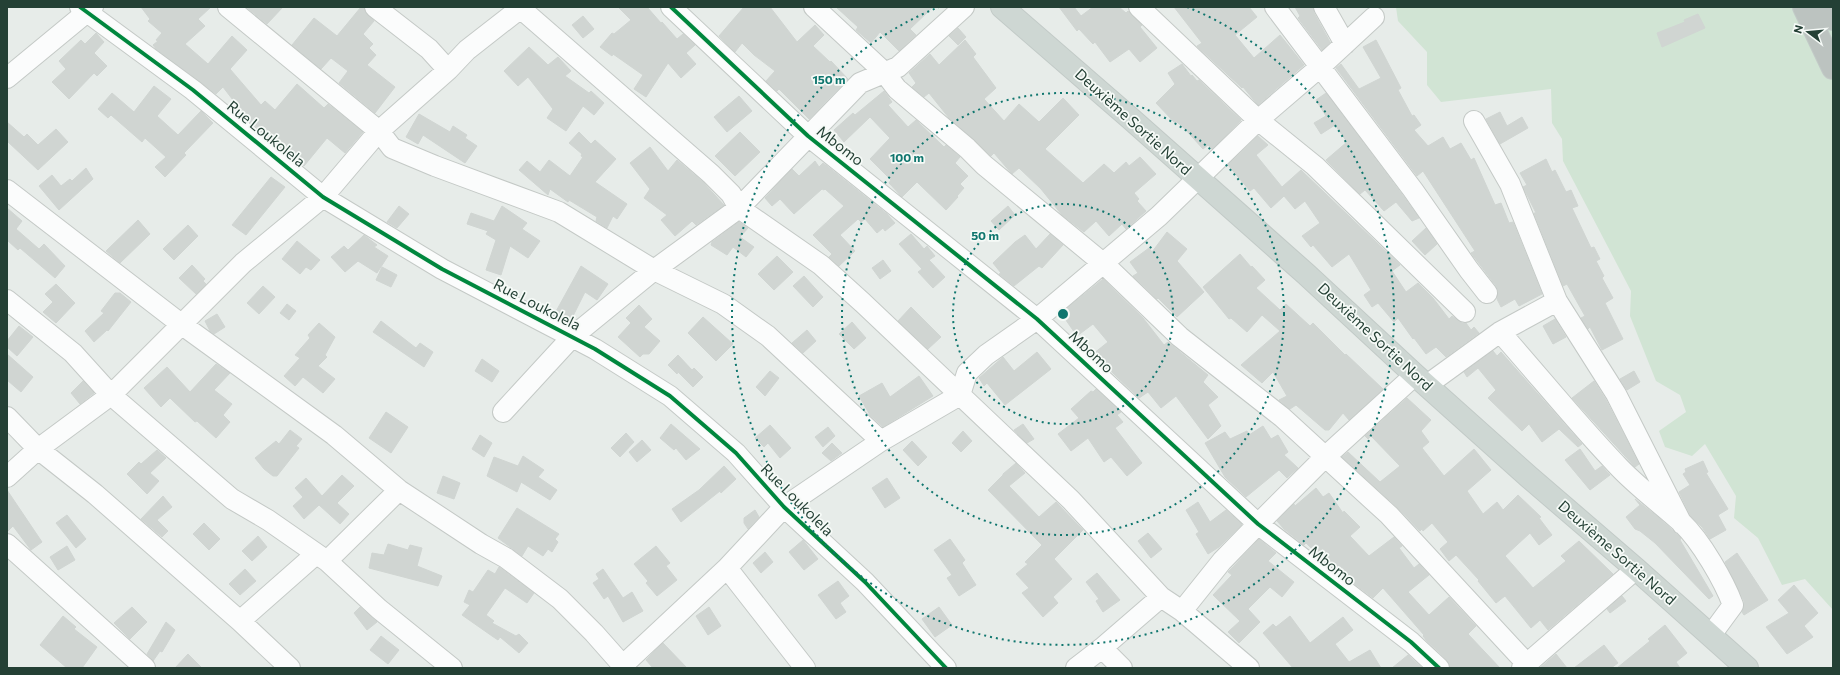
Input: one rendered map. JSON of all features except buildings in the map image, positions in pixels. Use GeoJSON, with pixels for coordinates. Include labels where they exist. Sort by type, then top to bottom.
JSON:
{"type":"FeatureCollection","features":[{"type":"Feature","properties":{"kind":"highway"},"geometry":{"type":"LineString","coordinates":[[1804,7],[1833,68]]}},
{"type":"Feature","properties":{"kind":"highway"},"geometry":{"type":"LineString","coordinates":[[1828,7],[1833,19]]}},
{"type":"Feature","properties":{"kind":"main road","name":"Deuxième Sortie Nord"},"geometry":{"type":"LineString","coordinates":[[1002,7],[1306,274],[1529,477],[1636,569],[1747,668]]}},
{"type":"Feature","properties":{"kind":"street"},"geometry":{"type":"LineString","coordinates":[[228,7],[379,131],[392,148],[435,166],[559,212],[654,270],[723,304],[768,336],[881,441]]}},
{"type":"Feature","properties":{"kind":"street"},"geometry":{"type":"LineString","coordinates":[[375,7],[429,49],[448,70]]}},
{"type":"Feature","properties":{"kind":"street"},"geometry":{"type":"LineString","coordinates":[[7,477],[38,449],[111,395],[243,263],[323,196],[379,131],[448,70],[467,50],[520,7],[711,174],[731,194],[739,208],[821,265],[927,362],[1071,500],[1161,597],[1182,611],[1249,668]]}},
{"type":"Feature","properties":{"kind":"street","name":"Mbomo"},"geometry":{"type":"LineString","coordinates":[[671,7],[808,136],[1037,319],[1258,524],[1411,642],[1439,668]]}},
{"type":"Feature","properties":{"kind":"street"},"geometry":{"type":"LineString","coordinates":[[814,7],[884,72],[897,89],[984,165],[1104,264],[1180,337],[1282,417],[1389,515],[1525,666],[1636,569]]}},
{"type":"Feature","properties":{"kind":"street"},"geometry":{"type":"LineString","coordinates":[[503,412],[572,337],[654,270],[739,208],[860,83],[898,67],[964,7]]}},
{"type":"Feature","properties":{"kind":"street"},"geometry":{"type":"LineString","coordinates":[[1139,7],[1258,120],[1315,166],[1465,312]]}},
{"type":"Feature","properties":{"kind":"street"},"geometry":{"type":"LineString","coordinates":[[1275,7],[1413,190],[1487,293]]}},
{"type":"Feature","properties":{"kind":"street"},"geometry":{"type":"LineString","coordinates":[[1324,7],[1345,44]]}},
{"type":"Feature","properties":{"kind":"street"},"geometry":{"type":"LineString","coordinates":[[8,76],[86,9]]}},
{"type":"Feature","properties":{"kind":"street","name":"Rue Loukolela"},"geometry":{"type":"LineString","coordinates":[[86,9],[194,90],[323,196],[442,269],[596,349],[670,396],[736,453],[784,507],[865,582],[946,668]]}},
{"type":"Feature","properties":{"kind":"street"},"geometry":{"type":"LineString","coordinates":[[7,190],[181,324],[334,434],[399,490],[481,544],[506,558],[560,600],[594,633],[622,667],[727,568],[784,507],[881,441],[960,395],[966,373],[986,355],[1037,319],[1104,264],[1159,216],[1258,120],[1320,67],[1374,17]]}},
{"type":"Feature","properties":{"kind":"street"},"geometry":{"type":"LineString","coordinates":[[1474,121],[1510,184],[1557,301],[1616,394],[1670,498],[1672,507],[1682,524],[1696,541],[1726,588],[1733,605],[1710,635]]}},
{"type":"Feature","properties":{"kind":"street"},"geometry":{"type":"LineString","coordinates":[[7,300],[73,353],[111,395],[232,498],[268,520],[321,557],[379,609],[452,668]]}},
{"type":"Feature","properties":{"kind":"street"},"geometry":{"type":"LineString","coordinates":[[1182,611],[1222,561],[1325,457],[1421,380],[1500,332],[1557,301]]}},
{"type":"Feature","properties":{"kind":"street"},"geometry":{"type":"LineString","coordinates":[[1500,332],[1616,465],[1682,524]]}},
{"type":"Feature","properties":{"kind":"street"},"geometry":{"type":"LineString","coordinates":[[7,417],[38,449],[95,494],[240,621],[290,668]]}},
{"type":"Feature","properties":{"kind":"street"},"geometry":{"type":"LineString","coordinates":[[240,621],[321,557],[399,490]]}},
{"type":"Feature","properties":{"kind":"street"},"geometry":{"type":"LineString","coordinates":[[7,544],[145,668]]}},
{"type":"Feature","properties":{"kind":"street"},"geometry":{"type":"LineString","coordinates":[[727,568],[805,668]]}},
{"type":"Feature","properties":{"kind":"street"},"geometry":{"type":"LineString","coordinates":[[1076,668],[1102,648],[1161,597]]}},
{"type":"Feature","properties":{"kind":"street"},"geometry":{"type":"LineString","coordinates":[[1102,648],[1122,668]]}},
{"type":"Feature","properties":{"kind":"green space"},"geometry":{"type":"Polygon","coordinates":[[[1396,7],[1833,7],[1833,610],[1805,579],[1782,585],[1758,538],[1734,518],[1736,496],[1705,444],[1692,456],[1665,447],[1659,431],[1686,412],[1680,395],[1656,381],[1630,316],[1631,291],[1563,161],[1562,139],[1552,123],[1551,89],[1441,102],[1427,85],[1427,52],[1398,21],[1396,7]]]}},
{"type":"Feature","properties":{"kind":"cycle path"},"geometry":{"type":"LineString","coordinates":[[80,7],[193,90],[323,197],[442,269],[595,349],[670,396],[736,453],[784,507],[865,582],[946,668]]}},
{"type":"Feature","properties":{"kind":"cycle path"},"geometry":{"type":"LineString","coordinates":[[671,7],[808,136],[1037,319],[1258,524],[1411,642],[1439,668]]}}]}
